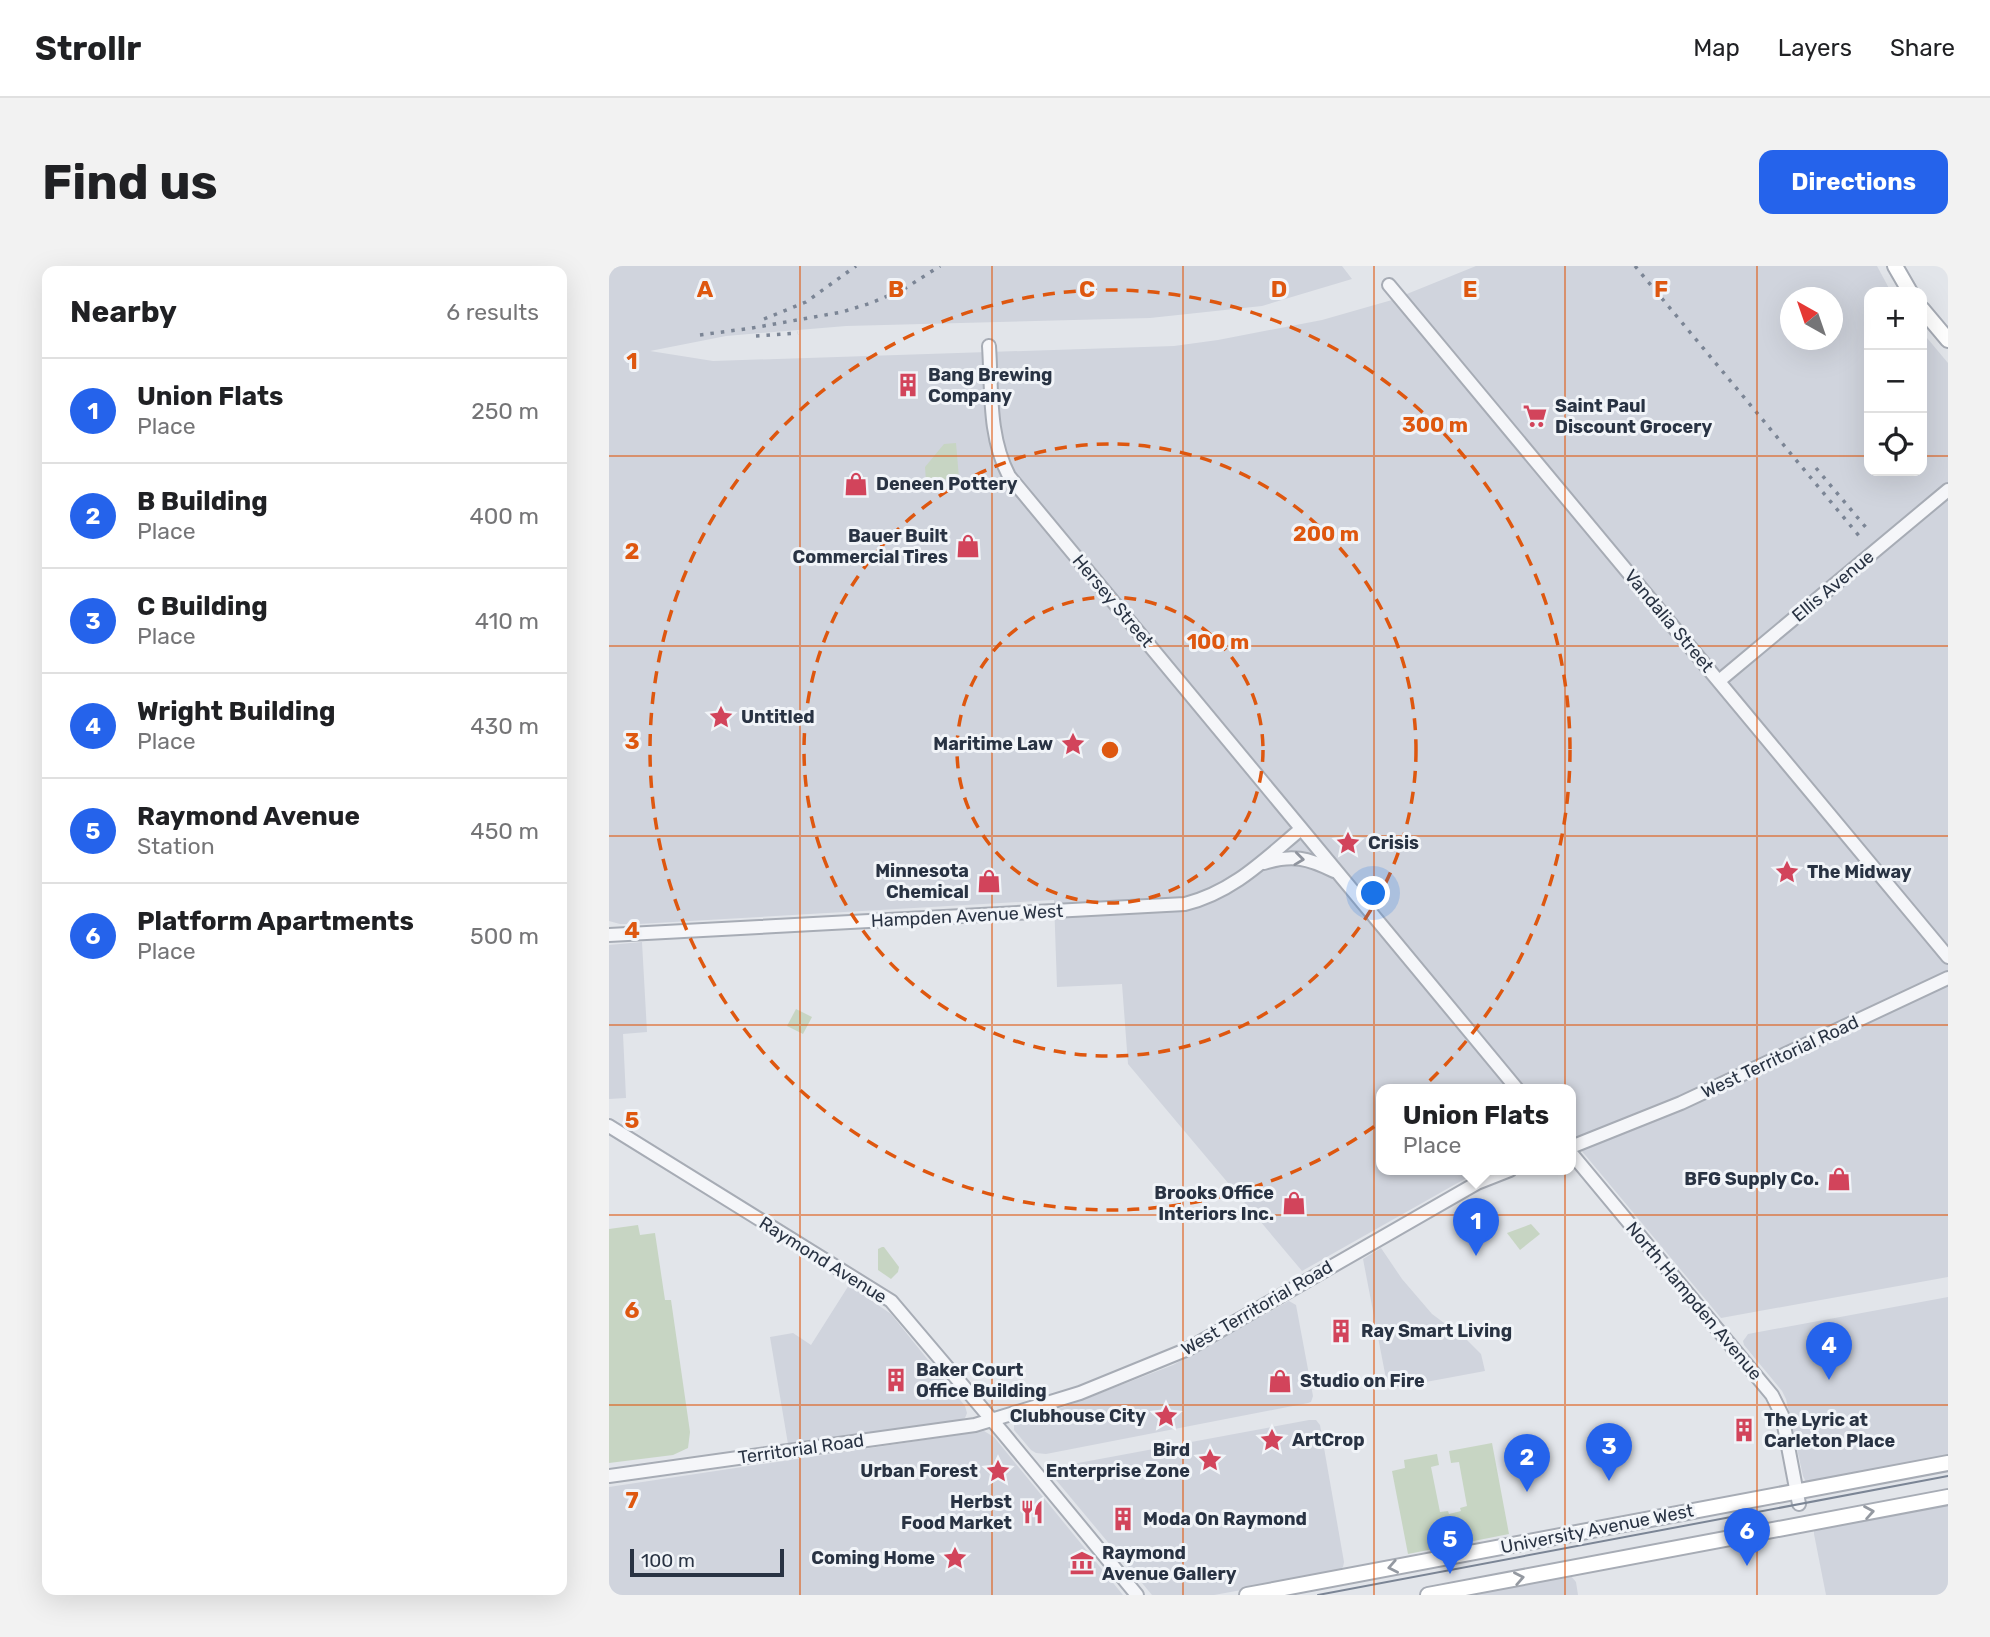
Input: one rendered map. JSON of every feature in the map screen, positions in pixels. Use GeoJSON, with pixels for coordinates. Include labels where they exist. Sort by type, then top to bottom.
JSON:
{"type":"FeatureCollection","features":[{"type":"Feature","properties":{"kind":"main road"},"geometry":{"type":"LineString","coordinates":[[1895,266],[1907,287]]}},
{"type":"Feature","properties":{"kind":"main road"},"geometry":{"type":"LineString","coordinates":[[1927,315],[1948,340]]}},
{"type":"Feature","properties":{"kind":"main road","name":"University Avenue West"},"geometry":{"type":"LineString","coordinates":[[1247,1595],[1798,1498],[1948,1463]]}},
{"type":"Feature","properties":{"kind":"main road","name":"University Avenue West"},"geometry":{"type":"LineString","coordinates":[[1427,1595],[1948,1497]]}},
{"type":"Feature","properties":{"kind":"street","name":"Vandalia Street"},"geometry":{"type":"LineString","coordinates":[[1389,285],[1948,957]]}},
{"type":"Feature","properties":{"kind":"street","name":"Hersey Street"},"geometry":{"type":"LineString","coordinates":[[989,345],[993,426],[1001,461],[1009,476],[1301,829]]}},
{"type":"Feature","properties":{"kind":"street","name":"Ellis Avenue"},"geometry":{"type":"LineString","coordinates":[[1719,681],[1948,490]]}},
{"type":"Feature","properties":{"kind":"street","name":"Hampden Avenue West"},"geometry":{"type":"LineString","coordinates":[[609,935],[1185,904],[1224,889],[1301,829]]}},
{"type":"Feature","properties":{"kind":"street"},"geometry":{"type":"LineString","coordinates":[[1301,829],[1513,1084]]}},
{"type":"Feature","properties":{"kind":"street"},"geometry":{"type":"LineString","coordinates":[[1257,865],[1280,858],[1304,859],[1317,862],[1340,874]]}},
{"type":"Feature","properties":{"kind":"street"},"geometry":{"type":"LineString","coordinates":[[609,928],[623,935]]}},
{"type":"Feature","properties":{"kind":"street","name":"West Territorial Road"},"geometry":{"type":"LineString","coordinates":[[1576,1145],[1681,1103],[1948,978]]}},
{"type":"Feature","properties":{"kind":"street","name":"Raymond Avenue"},"geometry":{"type":"LineString","coordinates":[[609,1126],[891,1301],[1137,1595]]}},
{"type":"Feature","properties":{"kind":"street","name":"North Hampden Avenue"},"geometry":{"type":"LineString","coordinates":[[1576,1160],[1772,1395],[1782,1415],[1798,1498]]}},
{"type":"Feature","properties":{"kind":"street","name":"West Territorial Road"},"geometry":{"type":"LineString","coordinates":[[992,1420],[1080,1392],[1177,1354],[1477,1183],[1497,1175]]}},
{"type":"Feature","properties":{"kind":"street","name":"Territorial Road"},"geometry":{"type":"LineString","coordinates":[[609,1476],[975,1425],[992,1420]]}},
{"type":"Feature","properties":{"kind":"shaded area"},"geometry":{"type":"Polygon","coordinates":[[[609,266],[1342,266],[1352,279],[1262,306],[1150,318],[846,326],[726,336],[650,351],[713,361],[1174,346],[1322,320],[1392,300],[1476,266],[1877,266],[1888,287],[1864,287],[1864,476],[1927,476],[1927,338],[1948,363],[1948,1277],[1721,1318],[1576,1144],[1576,1084],[1376,1084],[1376,1175],[1474,1175],[1302,1271],[1128,1064],[1122,984],[1057,987],[1054,900],[638,924],[609,921],[609,266]]]}},
{"type":"Feature","properties":{"kind":"shaded area"},"geometry":{"type":"Polygon","coordinates":[[[642,942],[647,1032],[623,1034],[626,1098],[609,1099],[609,945],[642,942]]]}},
{"type":"Feature","properties":{"kind":"shaded area"},"geometry":{"type":"Polygon","coordinates":[[[1381,1248],[1402,1279],[1432,1314],[1481,1354],[1485,1371],[1388,1389],[1363,1259],[1381,1248]]]}},
{"type":"Feature","properties":{"kind":"shaded area"},"geometry":{"type":"Polygon","coordinates":[[[849,1285],[891,1314],[965,1406],[965,1418],[788,1444],[770,1337],[793,1333],[811,1345],[849,1285]]]}},
{"type":"Feature","properties":{"kind":"shaded area"},"geometry":{"type":"Polygon","coordinates":[[[1948,1297],[1948,1458],[1810,1484],[1806,1482],[1786,1399],[1744,1345],[1743,1341],[1748,1334],[1948,1297]]]}},
{"type":"Feature","properties":{"kind":"shaded area"},"geometry":{"type":"Polygon","coordinates":[[[1289,1301],[1296,1305],[1313,1396],[1311,1402],[1046,1454],[1031,1450],[1014,1430],[1014,1424],[1020,1418],[1025,1419],[1064,1407],[1173,1365],[1289,1301]]]}},
{"type":"Feature","properties":{"kind":"shaded area"},"geometry":{"type":"Polygon","coordinates":[[[1316,1420],[1320,1425],[1344,1562],[1343,1567],[1335,1573],[1214,1595],[1152,1595],[1055,1476],[1058,1468],[1062,1466],[1316,1420]]]}},
{"type":"Feature","properties":{"kind":"shaded area"},"geometry":{"type":"Polygon","coordinates":[[[984,1431],[994,1437],[1123,1595],[609,1595],[609,1487],[984,1431]]]}},
{"type":"Feature","properties":{"kind":"shaded area"},"geometry":{"type":"Polygon","coordinates":[[[1948,1502],[1948,1595],[1826,1595],[1814,1534],[1814,1530],[1819,1526],[1948,1502]]]}},
{"type":"Feature","properties":{"kind":"shaded area"},"geometry":{"type":"Polygon","coordinates":[[[1570,1575],[1576,1582],[1578,1595],[1453,1595],[1570,1575]]]}},
{"type":"Feature","properties":{"kind":"green space"},"geometry":{"type":"Polygon","coordinates":[[[956,443],[959,478],[926,481],[925,467],[944,444],[956,443]]]}},
{"type":"Feature","properties":{"kind":"green space"},"geometry":{"type":"Polygon","coordinates":[[[796,1009],[812,1017],[803,1034],[787,1026],[796,1009]]]}},
{"type":"Feature","properties":{"kind":"green space"},"geometry":{"type":"Polygon","coordinates":[[[1531,1224],[1540,1234],[1520,1250],[1507,1233],[1531,1224]]]}},
{"type":"Feature","properties":{"kind":"green space"},"geometry":{"type":"Polygon","coordinates":[[[638,1225],[640,1235],[655,1233],[665,1300],[671,1300],[690,1432],[688,1448],[673,1455],[609,1463],[609,1229],[638,1225]]]}},
{"type":"Feature","properties":{"kind":"green space"},"geometry":{"type":"Polygon","coordinates":[[[882,1247],[899,1267],[891,1279],[878,1270],[878,1249],[882,1247]]]}},
{"type":"Feature","properties":{"kind":"green space"},"geometry":{"type":"Polygon","coordinates":[[[1492,1443],[1509,1534],[1408,1554],[1392,1471],[1405,1468],[1404,1460],[1437,1454],[1439,1465],[1431,1467],[1440,1512],[1448,1511],[1449,1514],[1461,1511],[1460,1508],[1467,1506],[1459,1462],[1451,1463],[1449,1451],[1492,1443]]]}},
{"type":"Feature","properties":{"kind":"tram line"},"geometry":{"type":"LineString","coordinates":[[1318,1595],[1948,1476]]}},
{"type":"Feature","properties":{"kind":"railway"},"geometry":{"type":"LineString","coordinates":[[764,319],[806,302],[856,266]]}},
{"type":"Feature","properties":{"kind":"railway"},"geometry":{"type":"LineString","coordinates":[[700,335],[842,312],[904,289],[940,266]]}},
{"type":"Feature","properties":{"kind":"railway"},"geometry":{"type":"LineString","coordinates":[[1635,266],[1860,537]]}},
{"type":"Feature","properties":{"kind":"railway"},"geometry":{"type":"LineString","coordinates":[[756,336],[798,333]]}},
{"type":"Feature","properties":{"kind":"railway"},"geometry":{"type":"LineString","coordinates":[[1816,468],[1868,530]]}},
{"type":"Feature","properties":{"kind":"place","name":"Bang Brewing Company"},"geometry":{"type":"Point","coordinates":[908,385]}},
{"type":"Feature","properties":{"kind":"place","name":"Saint Paul Discount Grocery"},"geometry":{"type":"Point","coordinates":[1535,416]}},
{"type":"Feature","properties":{"kind":"place","name":"Deneen Pottery"},"geometry":{"type":"Point","coordinates":[856,484]}},
{"type":"Feature","properties":{"kind":"place","name":"Bauer Built Commercial Tires"},"geometry":{"type":"Point","coordinates":[968,546]}},
{"type":"Feature","properties":{"kind":"place","name":"Untitled"},"geometry":{"type":"Point","coordinates":[721,717]}},
{"type":"Feature","properties":{"kind":"place","name":"Maritime Law"},"geometry":{"type":"Point","coordinates":[1073,744]}},
{"type":"Feature","properties":{"kind":"place","name":"Crisis"},"geometry":{"type":"Point","coordinates":[1348,843]}},
{"type":"Feature","properties":{"kind":"place","name":"The Midway"},"geometry":{"type":"Point","coordinates":[1787,872]}},
{"type":"Feature","properties":{"kind":"place","name":"Minnesota Chemical"},"geometry":{"type":"Point","coordinates":[989,881]}},
{"type":"Feature","properties":{"kind":"place","name":"BFG Supply Co."},"geometry":{"type":"Point","coordinates":[1839,1179]}},
{"type":"Feature","properties":{"kind":"place","name":"Brooks Office Interiors Inc."},"geometry":{"type":"Point","coordinates":[1294,1203]}},
{"type":"Feature","properties":{"kind":"place","name":"Union Flats"},"geometry":{"type":"Point","coordinates":[1476,1256]}},
{"type":"Feature","properties":{"kind":"place","name":"Ray Smart Living"},"geometry":{"type":"Point","coordinates":[1341,1331]}},
{"type":"Feature","properties":{"kind":"place","name":"Baker Court Office Building"},"geometry":{"type":"Point","coordinates":[896,1380]}},
{"type":"Feature","properties":{"kind":"place","name":"Wright Building"},"geometry":{"type":"Point","coordinates":[1829,1380]}},
{"type":"Feature","properties":{"kind":"place","name":"Studio on Fire"},"geometry":{"type":"Point","coordinates":[1280,1381]}},
{"type":"Feature","properties":{"kind":"place","name":"Clubhouse City"},"geometry":{"type":"Point","coordinates":[1166,1416]}},
{"type":"Feature","properties":{"kind":"place","name":"The Lyric at Carleton Place"},"geometry":{"type":"Point","coordinates":[1744,1430]}},
{"type":"Feature","properties":{"kind":"place","name":"ArtCrop"},"geometry":{"type":"Point","coordinates":[1272,1440]}},
{"type":"Feature","properties":{"kind":"place","name":"Bird Enterprise Zone"},"geometry":{"type":"Point","coordinates":[1210,1460]}},
{"type":"Feature","properties":{"kind":"place","name":"Urban Forest"},"geometry":{"type":"Point","coordinates":[998,1471]}},
{"type":"Feature","properties":{"kind":"place","name":"C Building"},"geometry":{"type":"Point","coordinates":[1609,1481]}},
{"type":"Feature","properties":{"kind":"place","name":"B Building"},"geometry":{"type":"Point","coordinates":[1527,1492]}},
{"type":"Feature","properties":{"kind":"place","name":"Herbst Food Market"},"geometry":{"type":"Point","coordinates":[1032,1512]}},
{"type":"Feature","properties":{"kind":"place","name":"Moda On Raymond"},"geometry":{"type":"Point","coordinates":[1123,1519]}},
{"type":"Feature","properties":{"kind":"place","name":"Coming Home"},"geometry":{"type":"Point","coordinates":[955,1558]}},
{"type":"Feature","properties":{"kind":"place","name":"Raymond Avenue Gallery"},"geometry":{"type":"Point","coordinates":[1082,1563]}},
{"type":"Feature","properties":{"kind":"place","name":"Platform Apartments"},"geometry":{"type":"Point","coordinates":[1747,1566]}},
{"type":"Feature","properties":{"kind":"place","name":"Raymond Avenue"},"geometry":{"type":"Point","coordinates":[1450,1574]}}]}
